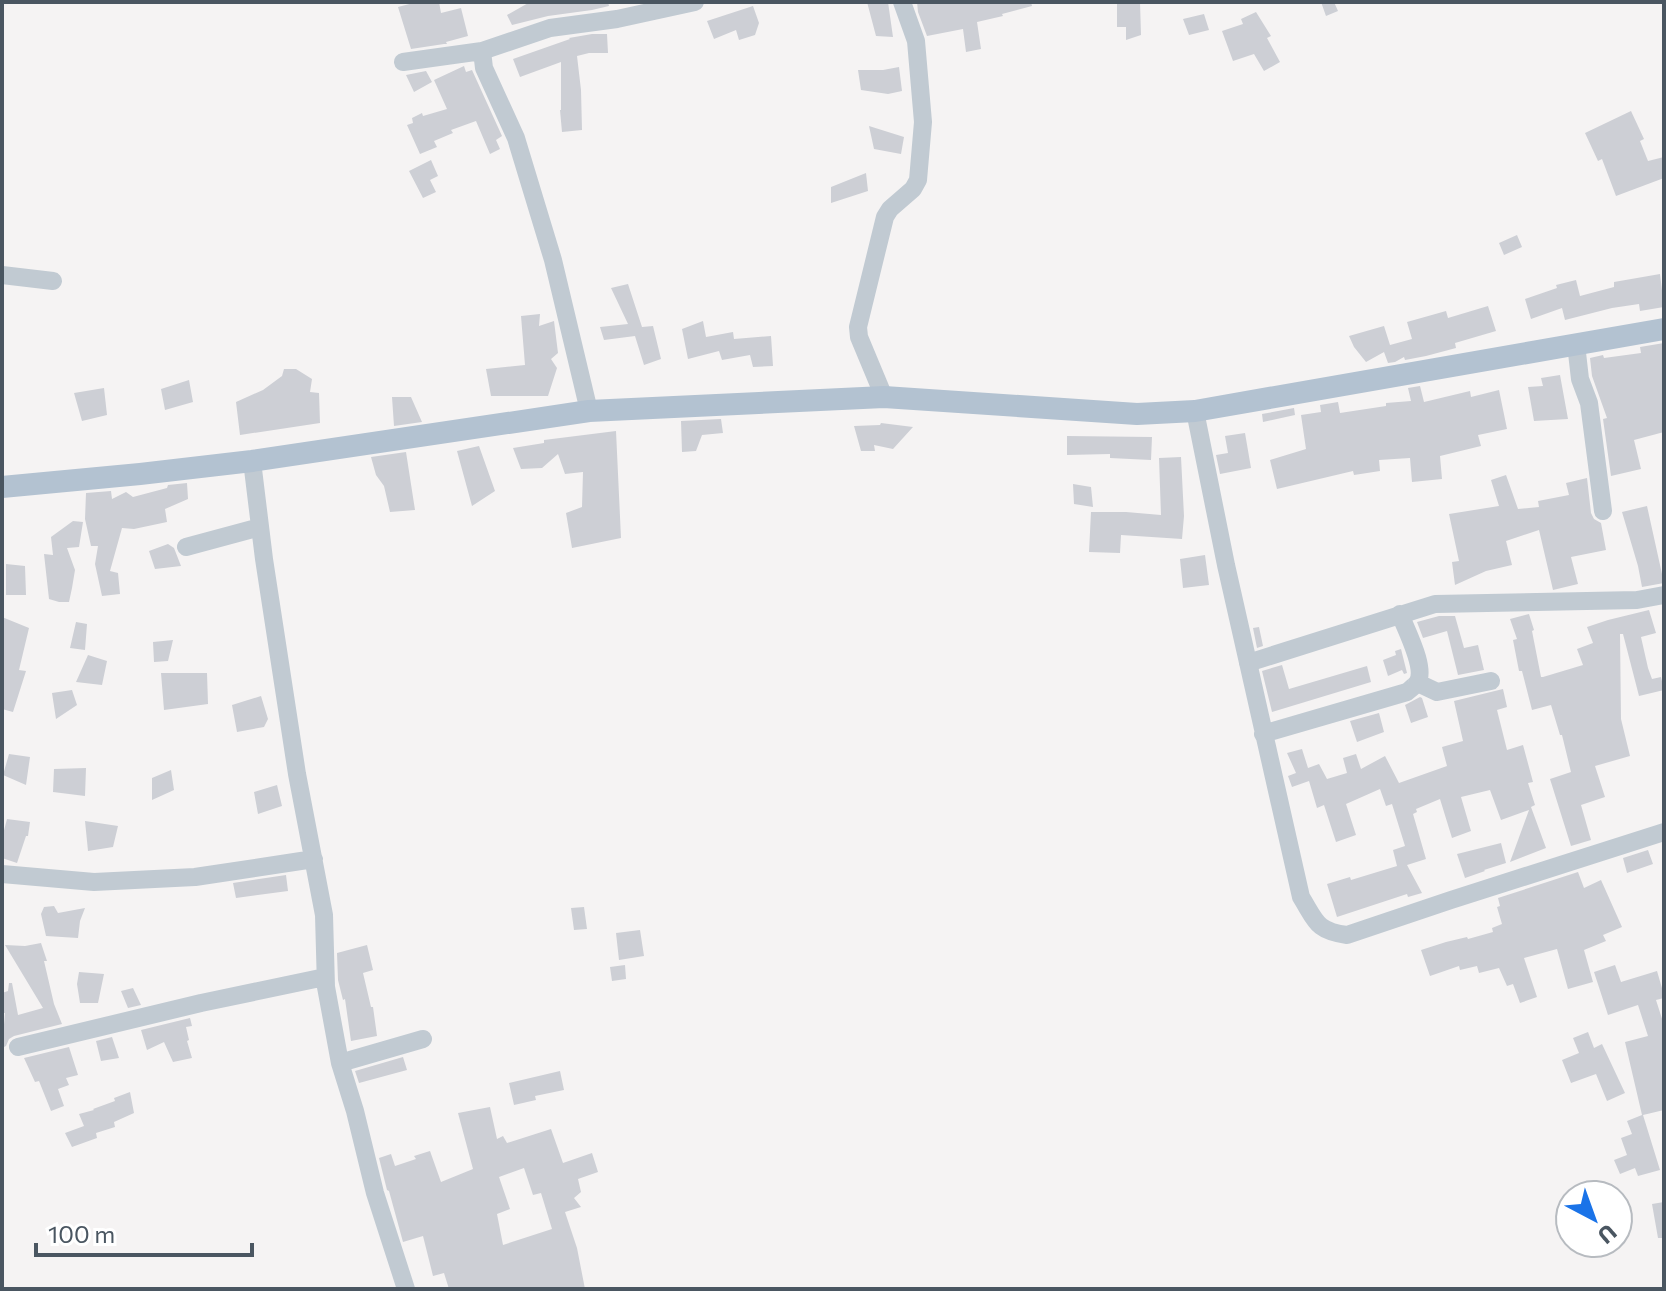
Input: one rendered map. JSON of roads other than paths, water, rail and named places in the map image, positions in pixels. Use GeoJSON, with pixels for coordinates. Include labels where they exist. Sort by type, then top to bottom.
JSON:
{"type":"FeatureCollection","features":[{"type":"Feature","properties":{"kind":"main road"},"geometry":{"type":"LineString","coordinates":[[2,487],[252,461],[589,411],[884,397],[1137,414],[1195,411],[1664,329]]}},
{"type":"Feature","properties":{"kind":"street"},"geometry":{"type":"LineString","coordinates":[[403,62],[482,51],[550,28],[616,11],[695,2]]}},
{"type":"Feature","properties":{"kind":"street"},"geometry":{"type":"LineString","coordinates":[[884,397],[859,337],[858,327],[885,217],[918,180],[923,122],[916,41],[902,2]]}},
{"type":"Feature","properties":{"kind":"street"},"geometry":{"type":"LineString","coordinates":[[482,51],[484,68],[516,138],[549,247],[589,411]]}},
{"type":"Feature","properties":{"kind":"street"},"geometry":{"type":"LineString","coordinates":[[2,275],[53,281]]}},
{"type":"Feature","properties":{"kind":"street"},"geometry":{"type":"LineString","coordinates":[[1576,344],[1580,379],[1589,403],[1603,511]]}},
{"type":"Feature","properties":{"kind":"street"},"geometry":{"type":"LineString","coordinates":[[1195,411],[1301,897],[1320,927],[1329,933],[1347,935],[1664,832]]}},
{"type":"Feature","properties":{"kind":"street"},"geometry":{"type":"LineString","coordinates":[[252,461],[297,774],[324,915],[326,987],[340,1063],[375,1193],[406,1289]]}},
{"type":"Feature","properties":{"kind":"street"},"geometry":{"type":"LineString","coordinates":[[186,547],[260,527]]}},
{"type":"Feature","properties":{"kind":"street"},"geometry":{"type":"LineString","coordinates":[[1248,663],[1435,604],[1637,600],[1664,595]]}},
{"type":"Feature","properties":{"kind":"street"},"geometry":{"type":"LineString","coordinates":[[1263,734],[1407,692],[1418,683],[1419,663],[1400,614]]}},
{"type":"Feature","properties":{"kind":"street"},"geometry":{"type":"LineString","coordinates":[[1418,683],[1437,692],[1491,681]]}},
{"type":"Feature","properties":{"kind":"street"},"geometry":{"type":"LineString","coordinates":[[2,874],[94,882],[123,881],[195,877],[314,859]]}},
{"type":"Feature","properties":{"kind":"street"},"geometry":{"type":"LineString","coordinates":[[18,1047],[325,977]]}},
{"type":"Feature","properties":{"kind":"street"},"geometry":{"type":"LineString","coordinates":[[340,1063],[423,1039]]}}]}
